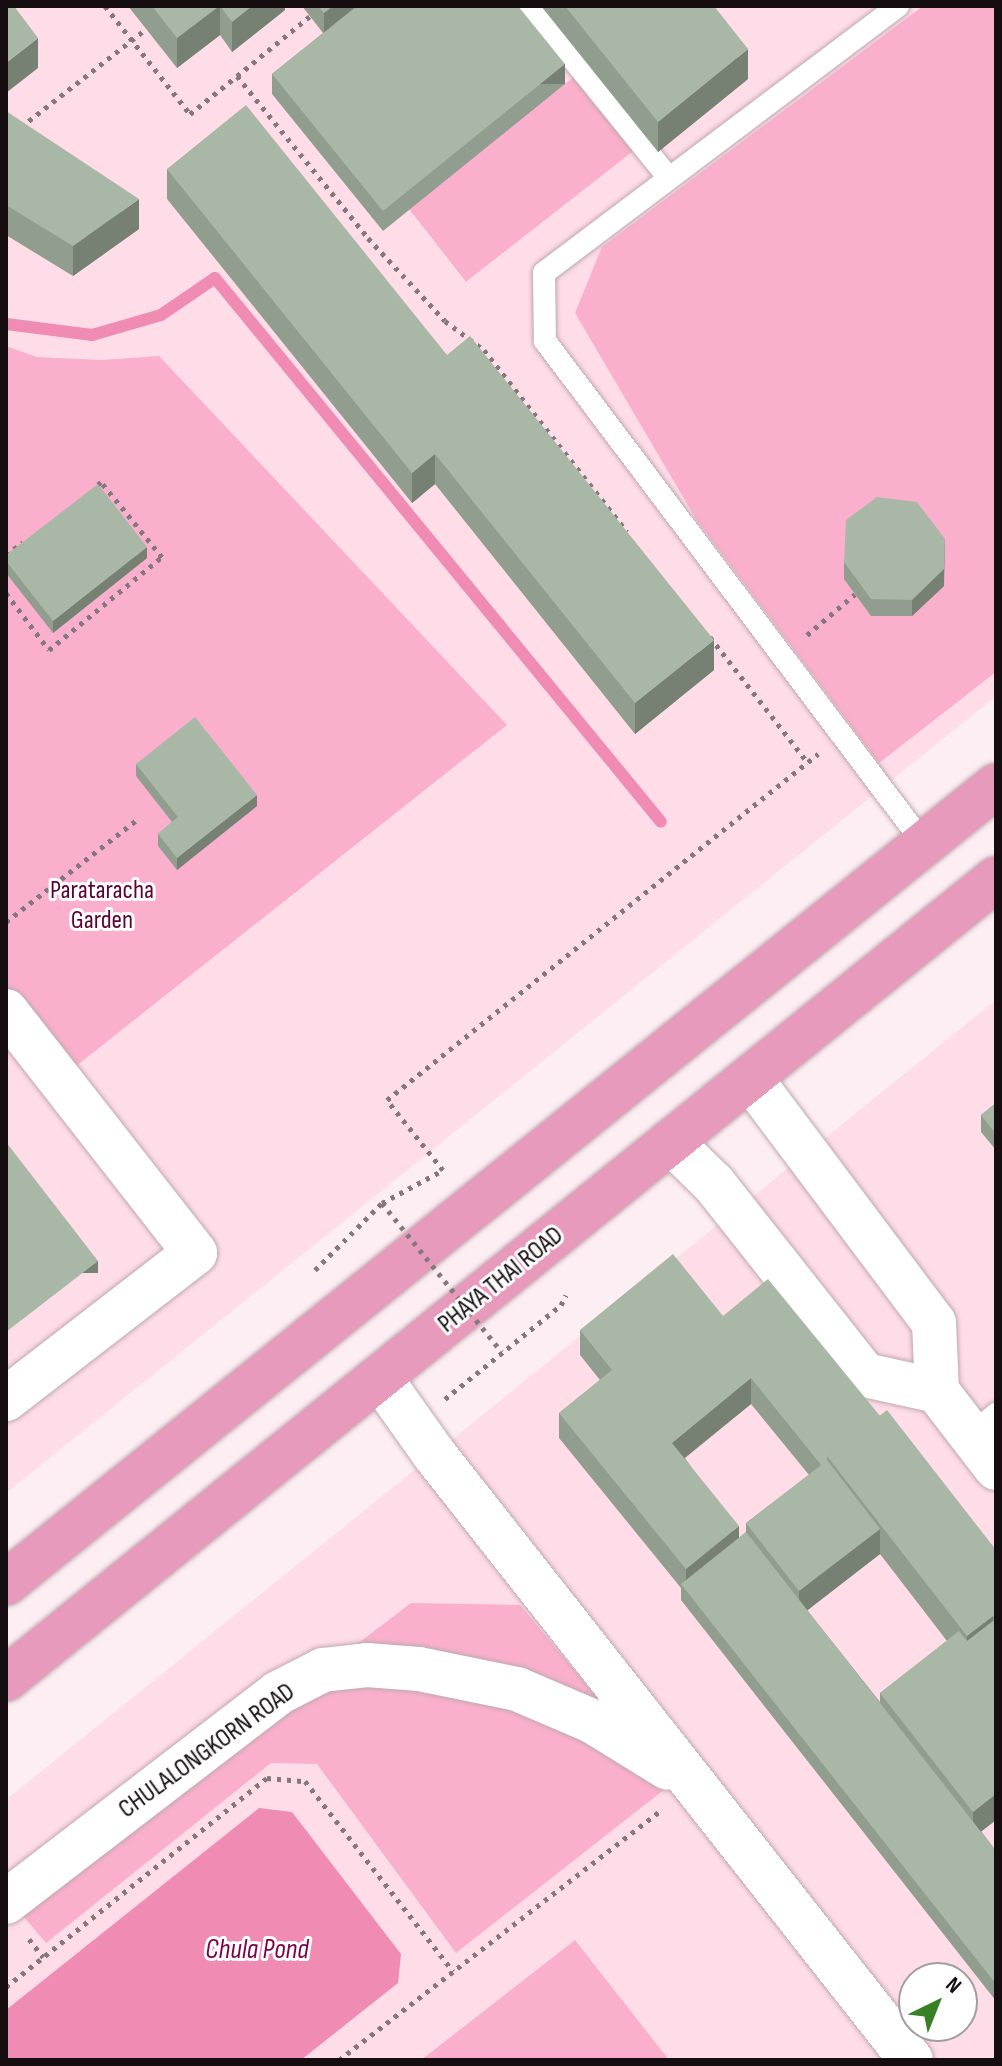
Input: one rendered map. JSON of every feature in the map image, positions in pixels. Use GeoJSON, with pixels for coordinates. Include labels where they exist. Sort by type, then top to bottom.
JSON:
{"type":"FeatureCollection","features":[{"type":"Feature","properties":{"kind":"main road"},"geometry":{"type":"LineString","coordinates":[[6,1583],[996,786]]}},
{"type":"Feature","properties":{"kind":"main road","name":"PHAYA THAI ROAD"},"geometry":{"type":"LineString","coordinates":[[6,1679],[996,879]]}},
{"type":"Feature","properties":{"kind":"street"},"geometry":{"type":"LineString","coordinates":[[6,1011],[195,1253],[6,1399]]}},
{"type":"Feature","properties":{"kind":"street"},"geometry":{"type":"LineString","coordinates":[[750,1078],[934,1323],[937,1391]]}},
{"type":"Feature","properties":{"kind":"street"},"geometry":{"type":"LineString","coordinates":[[671,1142],[714,1184],[865,1375],[937,1391],[988,1439]]}},
{"type":"Feature","properties":{"kind":"street"},"geometry":{"type":"LineString","coordinates":[[380,1378],[434,1454],[911,2060]]}},
{"type":"Feature","properties":{"kind":"street","name":"CHULALONGKORN ROAD"},"geometry":{"type":"LineString","coordinates":[[6,1902],[278,1693],[323,1670],[367,1665],[419,1669],[517,1689],[592,1721],[693,1784]]}},
{"type":"Feature","properties":{"kind":"lane"},"geometry":{"type":"LineString","coordinates":[[530,6],[668,177]]}},
{"type":"Feature","properties":{"kind":"lane"},"geometry":{"type":"LineString","coordinates":[[898,6],[544,273],[545,341],[924,844]]}},
{"type":"Feature","properties":{"kind":"path"},"geometry":{"type":"LineString","coordinates":[[105,6],[190,114],[310,16]]}},
{"type":"Feature","properties":{"kind":"path"},"geometry":{"type":"LineString","coordinates":[[19,128],[146,29]]}},
{"type":"Feature","properties":{"kind":"path"},"geometry":{"type":"LineString","coordinates":[[237,76],[368,238],[445,321],[484,350],[629,534]]}},
{"type":"Feature","properties":{"kind":"path"},"geometry":{"type":"LineString","coordinates":[[6,593],[49,650],[162,557],[101,482],[89,491]]}},
{"type":"Feature","properties":{"kind":"path"},"geometry":{"type":"LineString","coordinates":[[6,555],[30,537]]}},
{"type":"Feature","properties":{"kind":"path"},"geometry":{"type":"LineString","coordinates":[[6,612],[15,605]]}},
{"type":"Feature","properties":{"kind":"path"},"geometry":{"type":"LineString","coordinates":[[706,632],[808,763]]}},
{"type":"Feature","properties":{"kind":"path"},"geometry":{"type":"LineString","coordinates":[[315,1270],[382,1203],[443,1170],[387,1100],[843,734]]}},
{"type":"Feature","properties":{"kind":"path"},"geometry":{"type":"LineString","coordinates":[[6,922],[139,818]]}},
{"type":"Feature","properties":{"kind":"path"},"geometry":{"type":"LineString","coordinates":[[382,1203],[502,1352]]}},
{"type":"Feature","properties":{"kind":"path"},"geometry":{"type":"LineString","coordinates":[[433,1399],[443,1401],[561,1305],[566,1295]]}},
{"type":"Feature","properties":{"kind":"path"},"geometry":{"type":"LineString","coordinates":[[6,1987],[267,1778],[305,1781],[453,1971]]}},
{"type":"Feature","properties":{"kind":"path"},"geometry":{"type":"LineString","coordinates":[[339,2060],[693,1784]]}},
{"type":"Feature","properties":{"kind":"shaded area"},"geometry":{"type":"Polygon","coordinates":[[[6,6],[996,6],[996,696],[6,1493],[6,6]]]}},
{"type":"Feature","properties":{"kind":"shaded area"},"geometry":{"type":"Polygon","coordinates":[[[996,1000],[996,2060],[6,2060],[6,1800],[996,1000]]]}},
{"type":"Feature","properties":{"kind":"green space"},"geometry":{"type":"Polygon","coordinates":[[[923,6],[996,6],[996,672],[879,763],[696,519],[575,313],[602,247],[923,6]]]}},
{"type":"Feature","properties":{"kind":"green space"},"geometry":{"type":"Polygon","coordinates":[[[584,69],[642,144],[466,282],[407,207],[584,69]]]}},
{"type":"Feature","properties":{"kind":"green space","name":"Parataracha Garden"},"geometry":{"type":"Polygon","coordinates":[[[6,346],[37,357],[102,360],[159,356],[507,725],[71,1070],[6,987],[6,346]]]}},
{"type":"Feature","properties":{"kind":"green space"},"geometry":{"type":"Polygon","coordinates":[[[411,1603],[520,1605],[670,1785],[456,1953],[317,1764],[271,1763],[46,1943],[14,1905],[411,1603]]]}},
{"type":"Feature","properties":{"kind":"green space"},"geometry":{"type":"Polygon","coordinates":[[[575,1940],[669,2060],[421,2060],[575,1940]]]}},
{"type":"Feature","properties":{"kind":"water","name":"Chula Pond"},"geometry":{"type":"Polygon","coordinates":[[[259,1808],[292,1812],[401,1954],[398,1983],[301,2060],[6,2060],[6,2010],[259,1808]]]}},
{"type":"Feature","properties":{"kind":"building"},"geometry":{"type":"Polygon","coordinates":[[[6,6],[14,6],[38,38],[6,63],[6,6]]]}},
{"type":"Feature","properties":{"kind":"building"},"geometry":{"type":"Polygon","coordinates":[[[152,6],[219,6],[177,38],[152,6]]]}},
{"type":"Feature","properties":{"kind":"building"},"geometry":{"type":"Polygon","coordinates":[[[220,6],[252,6],[232,22],[220,6]]]}},
{"type":"Feature","properties":{"kind":"building"},"geometry":{"type":"Polygon","coordinates":[[[318,6],[333,6],[324,13],[318,6]]]}},
{"type":"Feature","properties":{"kind":"building"},"geometry":{"type":"Polygon","coordinates":[[[357,6],[518,6],[565,64],[383,211],[272,74],[357,6]]]}},
{"type":"Feature","properties":{"kind":"building"},"geometry":{"type":"Polygon","coordinates":[[[565,6],[714,6],[748,49],[658,122],[565,6]]]}},
{"type":"Feature","properties":{"kind":"building"},"geometry":{"type":"Polygon","coordinates":[[[246,105],[447,355],[470,336],[714,640],[635,703],[435,454],[412,473],[167,169],[246,105]]]}},
{"type":"Feature","properties":{"kind":"building"},"geometry":{"type":"Polygon","coordinates":[[[6,111],[139,199],[73,246],[6,205],[6,111]]]}},
{"type":"Feature","properties":{"kind":"building"},"geometry":{"type":"Polygon","coordinates":[[[98,484],[147,547],[53,621],[6,561],[6,555],[98,484]]]}},
{"type":"Feature","properties":{"kind":"building"},"geometry":{"type":"Polygon","coordinates":[[[877,497],[917,502],[945,539],[944,569],[912,600],[871,599],[844,562],[846,520],[877,497]]]}},
{"type":"Feature","properties":{"kind":"building"},"geometry":{"type":"Polygon","coordinates":[[[195,717],[257,795],[177,858],[158,834],[178,817],[136,764],[195,717]]]}},
{"type":"Feature","properties":{"kind":"building"},"geometry":{"type":"Polygon","coordinates":[[[996,1103],[996,1134],[981,1115],[996,1103]]]}},
{"type":"Feature","properties":{"kind":"building"},"geometry":{"type":"Polygon","coordinates":[[[6,1142],[98,1261],[6,1332],[6,1142]]]}},
{"type":"Feature","properties":{"kind":"building"},"geometry":{"type":"Polygon","coordinates":[[[673,1254],[723,1316],[768,1279],[880,1416],[827,1456],[827,1460],[880,1529],[799,1591],[746,1523],[821,1465],[751,1378],[672,1443],[739,1526],[686,1569],[559,1413],[612,1370],[580,1330],[673,1254]]]}},
{"type":"Feature","properties":{"kind":"building"},"geometry":{"type":"Polygon","coordinates":[[[887,1410],[996,1550],[996,1620],[993,1616],[967,1636],[827,1456],[887,1410]]]}},
{"type":"Feature","properties":{"kind":"building"},"geometry":{"type":"Polygon","coordinates":[[[746,1532],[996,1851],[996,1984],[681,1584],[746,1532]]]}},
{"type":"Feature","properties":{"kind":"building"},"geometry":{"type":"Polygon","coordinates":[[[993,1621],[996,1625],[996,1794],[973,1812],[880,1693],[959,1631],[967,1641],[993,1621]]]}},
{"type":"Feature","properties":{"kind":"waterway"},"geometry":{"type":"LineString","coordinates":[[6,324],[92,335],[161,315],[215,278],[661,822]]}}]}
